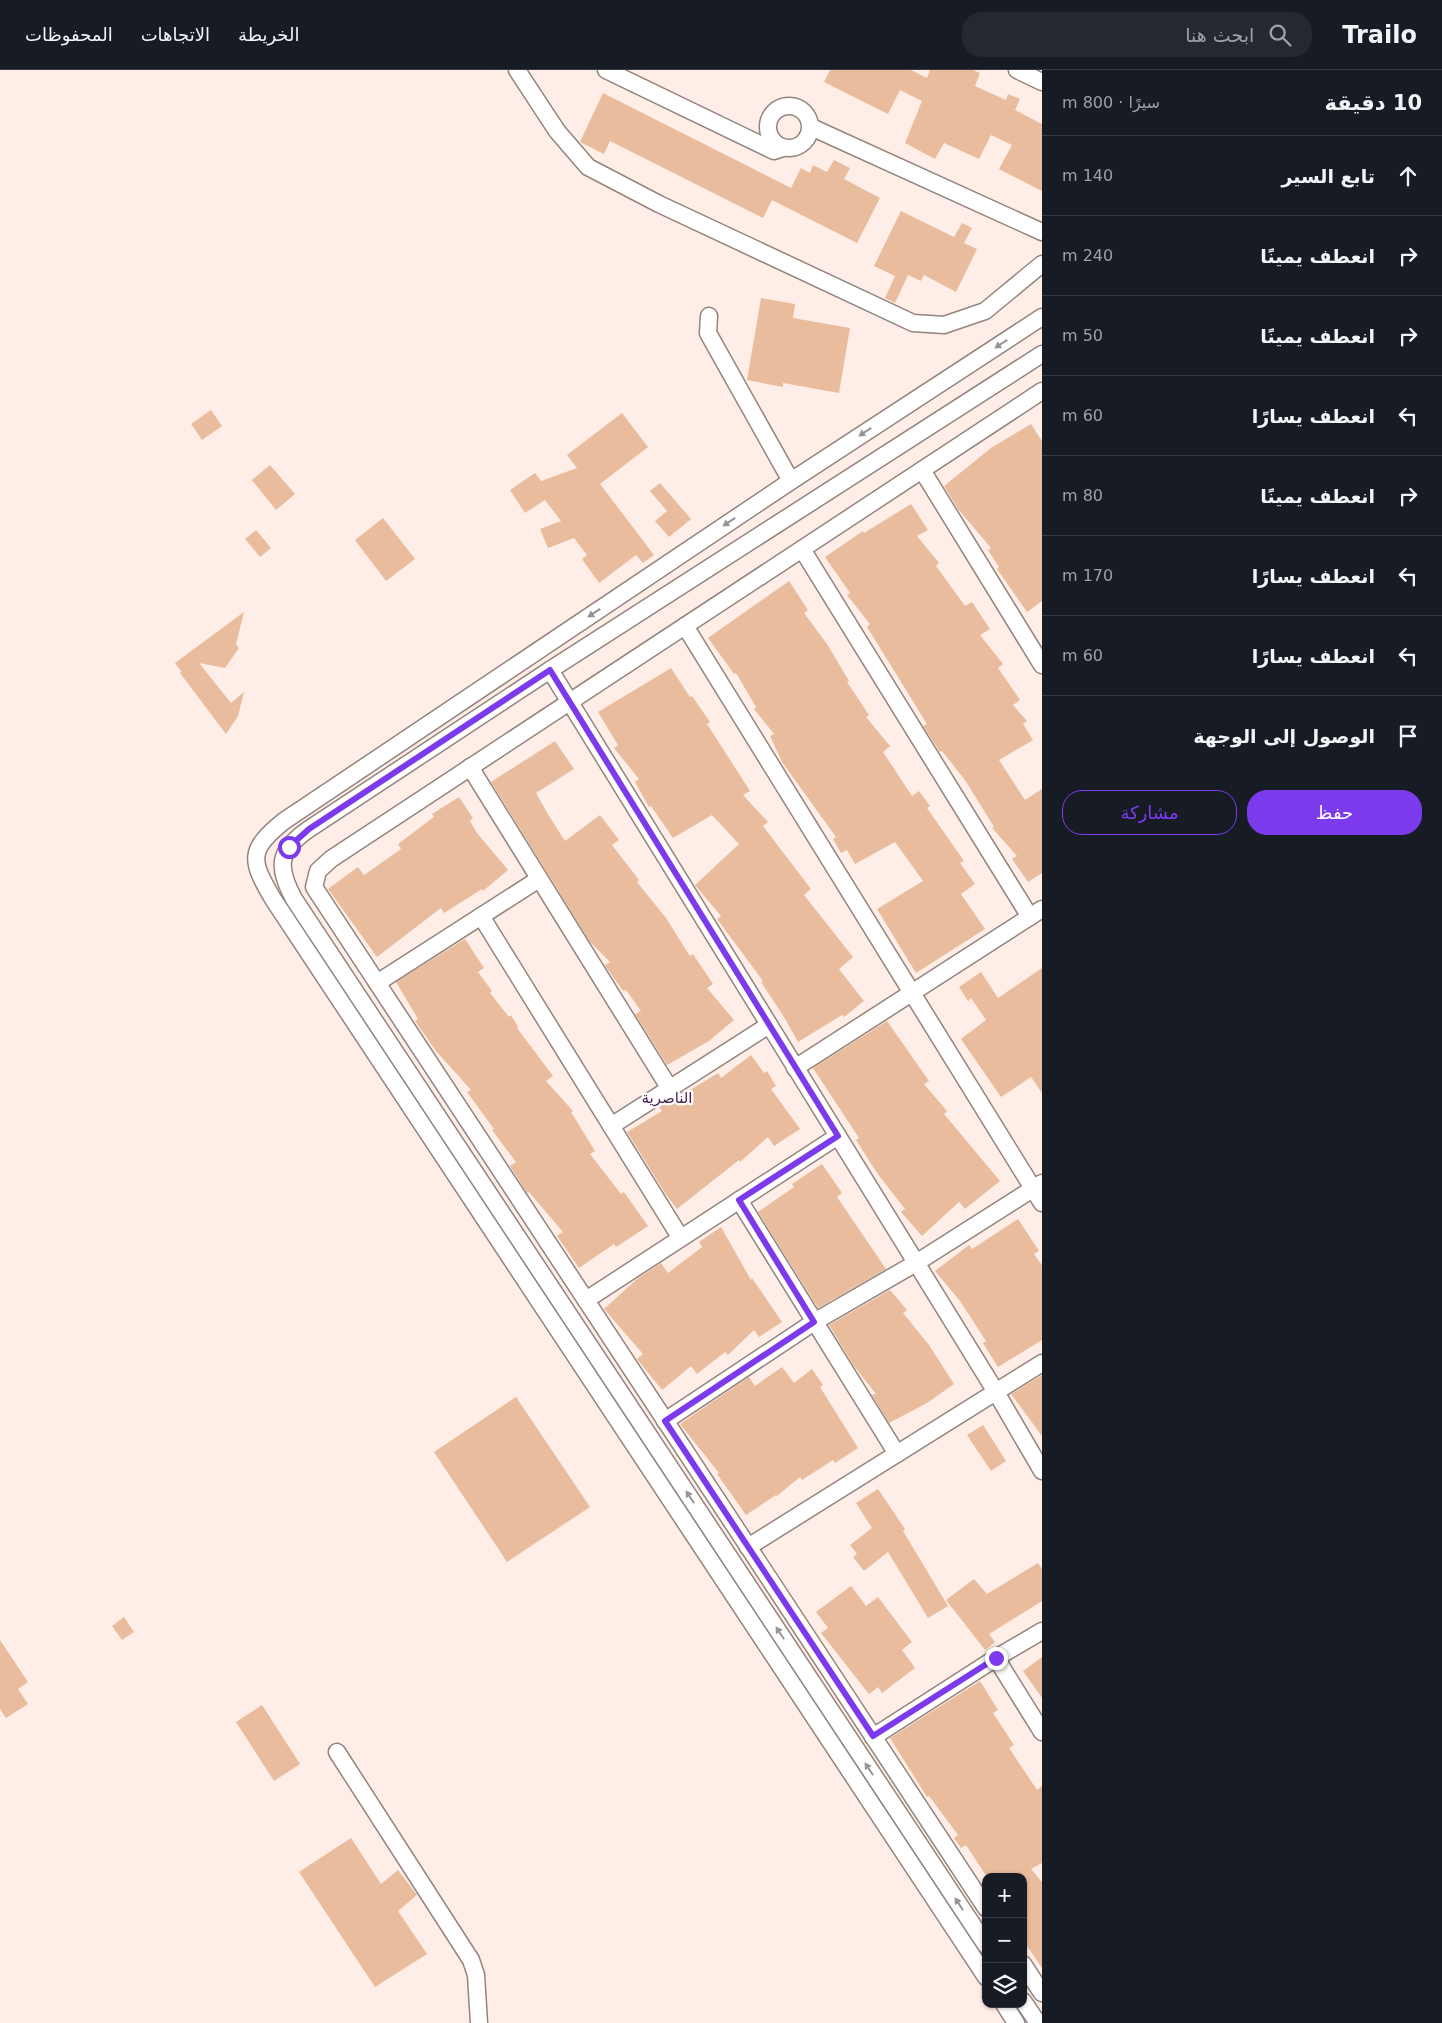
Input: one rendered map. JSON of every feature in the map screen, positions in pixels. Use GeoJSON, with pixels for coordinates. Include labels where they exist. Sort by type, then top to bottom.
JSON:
{"type":"FeatureCollection","features":[{"type":"Feature","properties":{"kind":"street"},"geometry":{"type":"LineString","coordinates":[[517,70],[557,131],[588,167],[658,204],[913,323],[944,325],[985,311],[1042,264]]}},
{"type":"Feature","properties":{"kind":"street"},"geometry":{"type":"LineString","coordinates":[[606,70],[774,151],[783,148]]}},
{"type":"Feature","properties":{"kind":"street"},"geometry":{"type":"LineString","coordinates":[[1017,70],[1042,82]]}},
{"type":"Feature","properties":{"kind":"street"},"geometry":{"type":"LineString","coordinates":[[795,106],[806,114],[811,126],[807,139],[803,144],[790,149],[783,148],[777,146],[769,135],[768,122],[776,110],[782,107],[795,106]]}},
{"type":"Feature","properties":{"kind":"street"},"geometry":{"type":"LineString","coordinates":[[811,126],[1042,232]]}},
{"type":"Feature","properties":{"kind":"street"},"geometry":{"type":"LineString","coordinates":[[709,316],[708,333],[791,480]]}},
{"type":"Feature","properties":{"kind":"street"},"geometry":{"type":"LineString","coordinates":[[982,1971],[273,898],[261,879],[256,859],[257,849],[262,842],[284,821],[791,480],[1042,317]]}},
{"type":"Feature","properties":{"kind":"street"},"geometry":{"type":"LineString","coordinates":[[982,1939],[286,883],[281,864],[289,847],[297,837],[550,670],[1042,354]]}},
{"type":"Feature","properties":{"kind":"street"},"geometry":{"type":"LineString","coordinates":[[982,1902],[314,887],[318,871],[331,858],[1041,393]]}},
{"type":"Feature","properties":{"kind":"street"},"geometry":{"type":"LineString","coordinates":[[922,470],[1042,665]]}},
{"type":"Feature","properties":{"kind":"street"},"geometry":{"type":"LineString","coordinates":[[795,1068],[1036,913],[802,549]]}},
{"type":"Feature","properties":{"kind":"street"},"geometry":{"type":"LineString","coordinates":[[685,626],[912,993],[1038,1186],[1042,1203]]}},
{"type":"Feature","properties":{"kind":"street"},"geometry":{"type":"LineString","coordinates":[[550,670],[996,1392],[1042,1471]]}},
{"type":"Feature","properties":{"kind":"street"},"geometry":{"type":"LineString","coordinates":[[470,767],[670,1088]]}},
{"type":"Feature","properties":{"kind":"street"},"geometry":{"type":"LineString","coordinates":[[377,983],[539,878]]}},
{"type":"Feature","properties":{"kind":"street"},"geometry":{"type":"LineString","coordinates":[[481,916],[680,1237]]}},
{"type":"Feature","properties":{"kind":"street"},"geometry":{"type":"LineString","coordinates":[[611,1126],[769,1025]]}},
{"type":"Feature","properties":{"kind":"street"},"geometry":{"type":"LineString","coordinates":[[586,1300],[680,1237],[838,1136]]}},
{"type":"Feature","properties":{"kind":"street"},"geometry":{"type":"LineString","coordinates":[[665,1421],[814,1322],[916,1263],[1038,1186]]}},
{"type":"Feature","properties":{"kind":"street"},"geometry":{"type":"LineString","coordinates":[[739,1200],[897,1454]]}},
{"type":"Feature","properties":{"kind":"street"},"geometry":{"type":"LineString","coordinates":[[748,1547],[1042,1363]]}},
{"type":"Feature","properties":{"kind":"street"},"geometry":{"type":"LineString","coordinates":[[873,1736],[1042,1631]]}},
{"type":"Feature","properties":{"kind":"street"},"geometry":{"type":"LineString","coordinates":[[996,1658],[1042,1732]]}},
{"type":"Feature","properties":{"kind":"street"},"geometry":{"type":"LineString","coordinates":[[337,1752],[472,1960],[476,1975],[478,2023]]}},
{"type":"Feature","properties":{"kind":"street"},"geometry":{"type":"LineString","coordinates":[[1027,1970],[1042,1993]]}},
{"type":"Feature","properties":{"kind":"street"},"geometry":{"type":"LineString","coordinates":[[1027,2007],[1038,2023]]}},
{"type":"Feature","properties":{"kind":"street"},"geometry":{"type":"LineString","coordinates":[[1007,2008],[1016,2023]]}},
{"type":"Feature","properties":{"kind":"building"},"geometry":{"type":"Polygon","coordinates":[[[830,70],[911,70],[927,78],[930,70],[973,70],[980,73],[975,86],[1006,100],[1008,94],[1020,99],[1015,110],[1042,124],[1042,191],[999,169],[1012,145],[991,135],[979,159],[944,143],[935,159],[905,143],[922,101],[900,90],[888,114],[824,82],[830,70]]]}},
{"type":"Feature","properties":{"kind":"building"},"geometry":{"type":"Polygon","coordinates":[[[603,93],[791,188],[801,168],[810,173],[813,165],[827,172],[834,160],[850,168],[844,179],[880,198],[857,243],[772,200],[763,218],[610,141],[604,154],[580,142],[603,93]]]}},
{"type":"Feature","properties":{"kind":"building"},"geometry":{"type":"Polygon","coordinates":[[[901,211],[954,237],[962,223],[972,228],[964,243],[977,249],[956,292],[924,275],[921,281],[908,275],[895,303],[885,298],[895,276],[874,266],[901,211]]]}},
{"type":"Feature","properties":{"kind":"building"},"geometry":{"type":"Polygon","coordinates":[[[761,298],[795,304],[793,318],[850,328],[839,393],[783,383],[783,387],[747,380],[761,298]]]}},
{"type":"Feature","properties":{"kind":"building"},"geometry":{"type":"Polygon","coordinates":[[[211,410],[222,426],[202,440],[191,424],[211,410]]]}},
{"type":"Feature","properties":{"kind":"building"},"geometry":{"type":"Polygon","coordinates":[[[622,413],[648,447],[600,484],[654,555],[643,563],[636,555],[599,583],[582,559],[587,555],[574,538],[548,548],[540,529],[561,521],[545,500],[525,513],[510,490],[535,473],[541,481],[577,468],[567,455],[622,413]]]}},
{"type":"Feature","properties":{"kind":"building"},"geometry":{"type":"Polygon","coordinates":[[[1031,424],[1042,441],[1042,601],[1027,612],[997,569],[999,567],[988,550],[991,548],[958,509],[944,486],[991,448],[1031,424]]]}},
{"type":"Feature","properties":{"kind":"building"},"geometry":{"type":"Polygon","coordinates":[[[270,465],[295,494],[276,510],[252,480],[270,465]]]}},
{"type":"Feature","properties":{"kind":"building"},"geometry":{"type":"Polygon","coordinates":[[[660,483],[691,519],[669,537],[655,521],[667,511],[650,491],[660,483]]]}},
{"type":"Feature","properties":{"kind":"building"},"geometry":{"type":"Polygon","coordinates":[[[911,504],[928,530],[917,536],[939,563],[936,566],[965,606],[972,602],[990,629],[980,635],[1003,664],[998,668],[1020,700],[1013,705],[1027,721],[1023,724],[1033,740],[999,760],[1025,800],[1042,789],[1042,873],[1028,882],[1012,859],[1017,856],[992,828],[994,827],[965,780],[942,751],[940,752],[923,726],[927,724],[867,627],[870,624],[847,595],[850,593],[825,557],[863,531],[864,533],[911,504]]]}},
{"type":"Feature","properties":{"kind":"building"},"geometry":{"type":"Polygon","coordinates":[[[383,518],[415,559],[386,581],[355,540],[383,518]]]}},
{"type":"Feature","properties":{"kind":"building"},"geometry":{"type":"Polygon","coordinates":[[[256,530],[271,548],[260,557],[245,539],[256,530]]]}},
{"type":"Feature","properties":{"kind":"building"},"geometry":{"type":"Polygon","coordinates":[[[789,581],[808,610],[804,613],[827,644],[849,681],[847,682],[869,715],[866,717],[890,746],[883,752],[912,796],[919,791],[930,806],[927,808],[964,861],[960,863],[975,884],[961,894],[985,929],[916,973],[877,909],[923,881],[895,842],[855,864],[847,850],[841,853],[833,839],[836,837],[782,762],[770,736],[774,734],[754,709],[756,707],[736,673],[734,674],[708,638],[789,581]]]}},
{"type":"Feature","properties":{"kind":"building"},"geometry":{"type":"Polygon","coordinates":[[[244,612],[236,644],[239,648],[225,668],[199,663],[231,703],[244,692],[238,716],[226,734],[180,673],[181,671],[175,663],[244,612]]]}},
{"type":"Feature","properties":{"kind":"building"},"geometry":{"type":"Polygon","coordinates":[[[671,668],[690,697],[692,696],[710,722],[707,724],[750,791],[743,795],[768,822],[763,826],[811,889],[804,895],[853,957],[839,969],[864,1001],[844,1017],[842,1015],[798,1042],[761,982],[763,981],[717,919],[721,916],[695,885],[739,844],[712,815],[673,838],[651,806],[649,807],[635,782],[639,779],[614,748],[618,745],[598,712],[671,668]]]}},
{"type":"Feature","properties":{"kind":"building"},"geometry":{"type":"Polygon","coordinates":[[[555,741],[574,769],[536,793],[565,841],[600,815],[619,840],[612,845],[639,880],[637,882],[666,918],[690,956],[693,954],[713,984],[707,988],[734,1020],[709,1041],[667,1065],[635,1014],[641,1011],[626,990],[623,991],[606,967],[605,965],[610,962],[590,942],[491,782],[555,741]]]}},
{"type":"Feature","properties":{"kind":"building"},"geometry":{"type":"Polygon","coordinates":[[[459,797],[473,818],[470,821],[477,833],[508,870],[483,891],[482,889],[444,913],[441,908],[377,957],[328,889],[358,867],[364,875],[401,849],[398,844],[434,817],[432,814],[459,797]]]}},
{"type":"Feature","properties":{"kind":"building"},"geometry":{"type":"Polygon","coordinates":[[[465,939],[484,968],[478,972],[492,991],[490,993],[509,1017],[511,1015],[517,1028],[553,1076],[546,1081],[573,1111],[571,1112],[595,1151],[590,1154],[621,1194],[624,1192],[648,1226],[616,1247],[614,1244],[579,1268],[557,1236],[563,1232],[529,1192],[527,1193],[510,1166],[516,1162],[467,1092],[471,1090],[436,1051],[415,1021],[418,1019],[396,982],[465,939]]]}},
{"type":"Feature","properties":{"kind":"building"},"geometry":{"type":"Polygon","coordinates":[[[1042,968],[1042,1093],[1031,1077],[1001,1097],[961,1039],[986,1020],[971,998],[968,1001],[959,987],[981,972],[998,998],[1042,968]]]}},
{"type":"Feature","properties":{"kind":"building"},"geometry":{"type":"Polygon","coordinates":[[[887,1021],[929,1081],[924,1084],[947,1111],[944,1114],[1000,1181],[965,1209],[959,1202],[922,1236],[901,1212],[905,1209],[877,1173],[856,1140],[859,1138],[813,1068],[887,1021]]]}},
{"type":"Feature","properties":{"kind":"building"},"geometry":{"type":"Polygon","coordinates":[[[751,1055],[764,1073],[767,1071],[776,1086],[771,1089],[800,1129],[774,1146],[768,1137],[740,1162],[739,1160],[677,1209],[627,1132],[662,1111],[659,1107],[684,1091],[685,1093],[718,1073],[721,1078],[751,1055]]]}},
{"type":"Feature","properties":{"kind":"building"},"geometry":{"type":"Polygon","coordinates":[[[822,1164],[842,1193],[837,1197],[886,1269],[818,1308],[758,1212],[794,1187],[792,1184],[822,1164]]]}},
{"type":"Feature","properties":{"kind":"building"},"geometry":{"type":"Polygon","coordinates":[[[1018,1219],[1039,1251],[1034,1254],[1042,1265],[1042,1340],[998,1367],[983,1343],[986,1341],[960,1301],[935,1271],[969,1245],[972,1249],[1018,1219]]]}},
{"type":"Feature","properties":{"kind":"building"},"geometry":{"type":"Polygon","coordinates":[[[721,1227],[751,1280],[752,1278],[782,1322],[759,1337],[754,1330],[728,1355],[725,1352],[697,1374],[691,1366],[662,1390],[637,1359],[643,1354],[604,1309],[637,1279],[661,1263],[668,1273],[702,1247],[699,1242],[721,1227]]]}},
{"type":"Feature","properties":{"kind":"building"},"geometry":{"type":"Polygon","coordinates":[[[890,1290],[907,1310],[903,1313],[929,1345],[954,1384],[927,1403],[889,1423],[872,1395],[876,1394],[854,1366],[829,1325],[890,1290]]]}},
{"type":"Feature","properties":{"kind":"building"},"geometry":{"type":"Polygon","coordinates":[[[782,1367],[794,1383],[812,1369],[823,1385],[820,1387],[858,1448],[835,1463],[833,1460],[802,1480],[800,1477],[777,1496],[746,1515],[717,1474],[719,1473],[680,1424],[749,1377],[755,1386],[782,1367]]]}},
{"type":"Feature","properties":{"kind":"building"},"geometry":{"type":"Polygon","coordinates":[[[1042,1375],[1042,1436],[1011,1394],[1042,1375]]]}},
{"type":"Feature","properties":{"kind":"building"},"geometry":{"type":"Polygon","coordinates":[[[516,1397],[590,1507],[507,1562],[434,1452],[516,1397]]]}},
{"type":"Feature","properties":{"kind":"building"},"geometry":{"type":"Polygon","coordinates":[[[983,1425],[1006,1461],[991,1471],[967,1435],[983,1425]]]}},
{"type":"Feature","properties":{"kind":"building"},"geometry":{"type":"Polygon","coordinates":[[[878,1489],[905,1529],[903,1531],[948,1606],[928,1618],[888,1552],[864,1571],[853,1557],[857,1554],[850,1545],[872,1528],[856,1503],[878,1489]]]}},
{"type":"Feature","properties":{"kind":"building"},"geometry":{"type":"Polygon","coordinates":[[[1038,1563],[1042,1569],[1042,1601],[989,1634],[995,1642],[985,1650],[946,1600],[974,1579],[987,1594],[1038,1563]]]}},
{"type":"Feature","properties":{"kind":"building"},"geometry":{"type":"Polygon","coordinates":[[[851,1586],[866,1606],[878,1597],[912,1642],[902,1650],[915,1668],[882,1693],[878,1687],[869,1694],[821,1633],[828,1628],[816,1612],[851,1586]]]}},
{"type":"Feature","properties":{"kind":"building"},"geometry":{"type":"Polygon","coordinates":[[[124,1617],[134,1632],[122,1640],[112,1626],[124,1617]]]}},
{"type":"Feature","properties":{"kind":"building"},"geometry":{"type":"Polygon","coordinates":[[[0,1640],[28,1682],[18,1689],[28,1704],[6,1718],[0,1709],[0,1640]]]}},
{"type":"Feature","properties":{"kind":"building"},"geometry":{"type":"Polygon","coordinates":[[[1042,1657],[1042,1698],[1023,1671],[1042,1657]]]}},
{"type":"Feature","properties":{"kind":"building"},"geometry":{"type":"Polygon","coordinates":[[[980,1681],[998,1710],[993,1713],[1014,1745],[1009,1748],[1037,1790],[1042,1786],[1042,1863],[1031,1869],[1042,1882],[1042,1968],[1027,1946],[1027,1873],[984,1873],[966,1845],[961,1848],[954,1838],[958,1835],[929,1796],[927,1797],[890,1738],[980,1681]]]}},
{"type":"Feature","properties":{"kind":"building"},"geometry":{"type":"Polygon","coordinates":[[[262,1705],[300,1764],[274,1781],[236,1722],[262,1705]]]}},
{"type":"Feature","properties":{"kind":"building"},"geometry":{"type":"Polygon","coordinates":[[[351,1838],[381,1884],[398,1870],[417,1895],[398,1911],[427,1954],[375,1987],[299,1872],[351,1838]]]}},
{"type":"Feature","properties":{"kind":"district","name":"الناصرية"},"geometry":{"type":"Point","coordinates":[667,1098]}},
{"type":"Feature","properties":{"kind":"route"},"geometry":{"type":"LineString","coordinates":[[289,847],[297,837],[550,670],[838,1136],[739,1200],[814,1322],[665,1421],[873,1736],[996,1658]]}}]}
